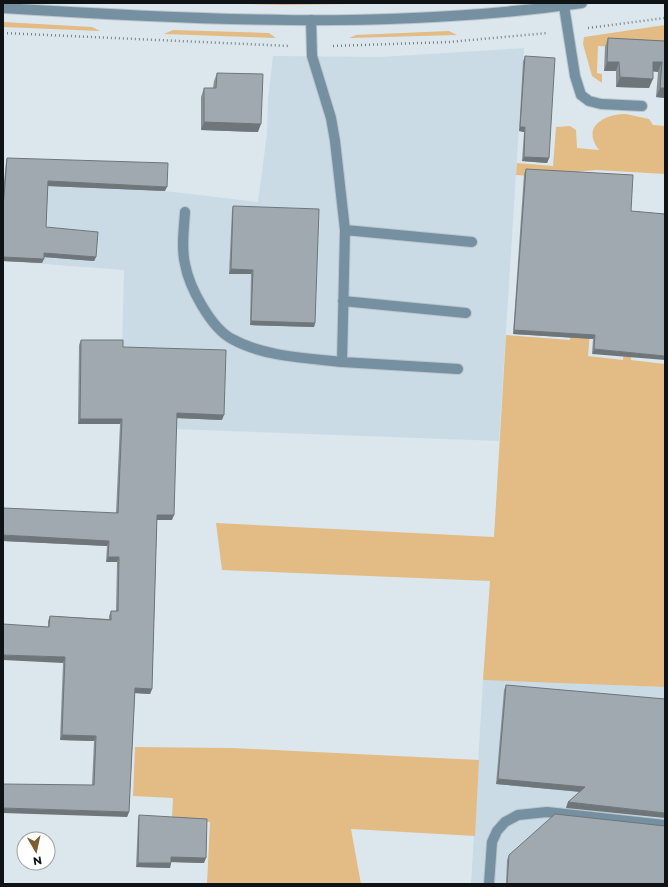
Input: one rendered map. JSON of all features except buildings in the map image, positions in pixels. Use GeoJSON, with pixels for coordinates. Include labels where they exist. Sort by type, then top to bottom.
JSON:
{"type":"FeatureCollection","features":[{"type":"Feature","properties":{"kind":"street"},"geometry":{"type":"LineString","coordinates":[[3,8],[231,19],[311,20],[436,16],[564,6],[582,3]]}},
{"type":"Feature","properties":{"kind":"street"},"geometry":{"type":"LineString","coordinates":[[564,6],[574,76],[581,95],[589,101],[601,104],[642,106]]}},
{"type":"Feature","properties":{"kind":"street"},"geometry":{"type":"LineString","coordinates":[[311,20],[312,56],[331,118],[345,230],[342,362]]}},
{"type":"Feature","properties":{"kind":"street"},"geometry":{"type":"LineString","coordinates":[[185,212],[183,243],[185,264],[199,300],[210,320],[231,338],[251,347],[289,356],[342,362],[458,369]]}},
{"type":"Feature","properties":{"kind":"street"},"geometry":{"type":"LineString","coordinates":[[345,230],[472,242]]}},
{"type":"Feature","properties":{"kind":"street"},"geometry":{"type":"LineString","coordinates":[[343,301],[466,313]]}},
{"type":"Feature","properties":{"kind":"street"},"geometry":{"type":"LineString","coordinates":[[489,884],[492,842],[497,831],[505,822],[518,815],[547,812],[665,825]]}},
{"type":"Feature","properties":{"kind":"shaded area"},"geometry":{"type":"Polygon","coordinates":[[[207,3],[413,3],[286,5],[207,3]]]}},
{"type":"Feature","properties":{"kind":"shaded area"},"geometry":{"type":"Polygon","coordinates":[[[3,22],[92,27],[100,31],[3,27],[3,22]]]}},
{"type":"Feature","properties":{"kind":"shaded area"},"geometry":{"type":"Polygon","coordinates":[[[665,25],[665,60],[653,49],[598,46],[597,73],[602,74],[602,83],[592,76],[583,44],[584,37],[665,25]]]}},
{"type":"Feature","properties":{"kind":"shaded area"},"geometry":{"type":"Polygon","coordinates":[[[173,30],[269,33],[276,38],[164,34],[173,30]]]}},
{"type":"Feature","properties":{"kind":"shaded area"},"geometry":{"type":"Polygon","coordinates":[[[449,31],[457,35],[349,38],[356,35],[449,31]]]}},
{"type":"Feature","properties":{"kind":"shaded area"},"geometry":{"type":"Polygon","coordinates":[[[524,48],[499,441],[120,427],[124,270],[3,261],[3,184],[165,191],[258,202],[267,133],[268,99],[273,56],[381,57],[524,48]]]}},
{"type":"Feature","properties":{"kind":"shaded area"},"geometry":{"type":"Polygon","coordinates":[[[626,114],[649,119],[653,125],[665,126],[665,174],[597,170],[548,174],[547,177],[516,175],[517,163],[553,166],[556,127],[570,126],[576,130],[577,148],[599,150],[594,142],[593,135],[594,129],[598,123],[610,116],[626,114]]]}},
{"type":"Feature","properties":{"kind":"shaded area"},"geometry":{"type":"Polygon","coordinates":[[[581,208],[600,210],[588,356],[623,360],[633,220],[644,221],[631,360],[665,364],[665,687],[484,680],[490,581],[222,570],[216,523],[494,537],[506,335],[570,340],[581,208]]]}},
{"type":"Feature","properties":{"kind":"shaded area"},"geometry":{"type":"Polygon","coordinates":[[[483,679],[665,687],[665,884],[471,884],[483,679]]]}},
{"type":"Feature","properties":{"kind":"shaded area"},"geometry":{"type":"Polygon","coordinates":[[[135,747],[232,748],[479,760],[475,836],[351,829],[361,884],[207,884],[210,822],[172,818],[173,798],[133,796],[135,747]]]}}]}
